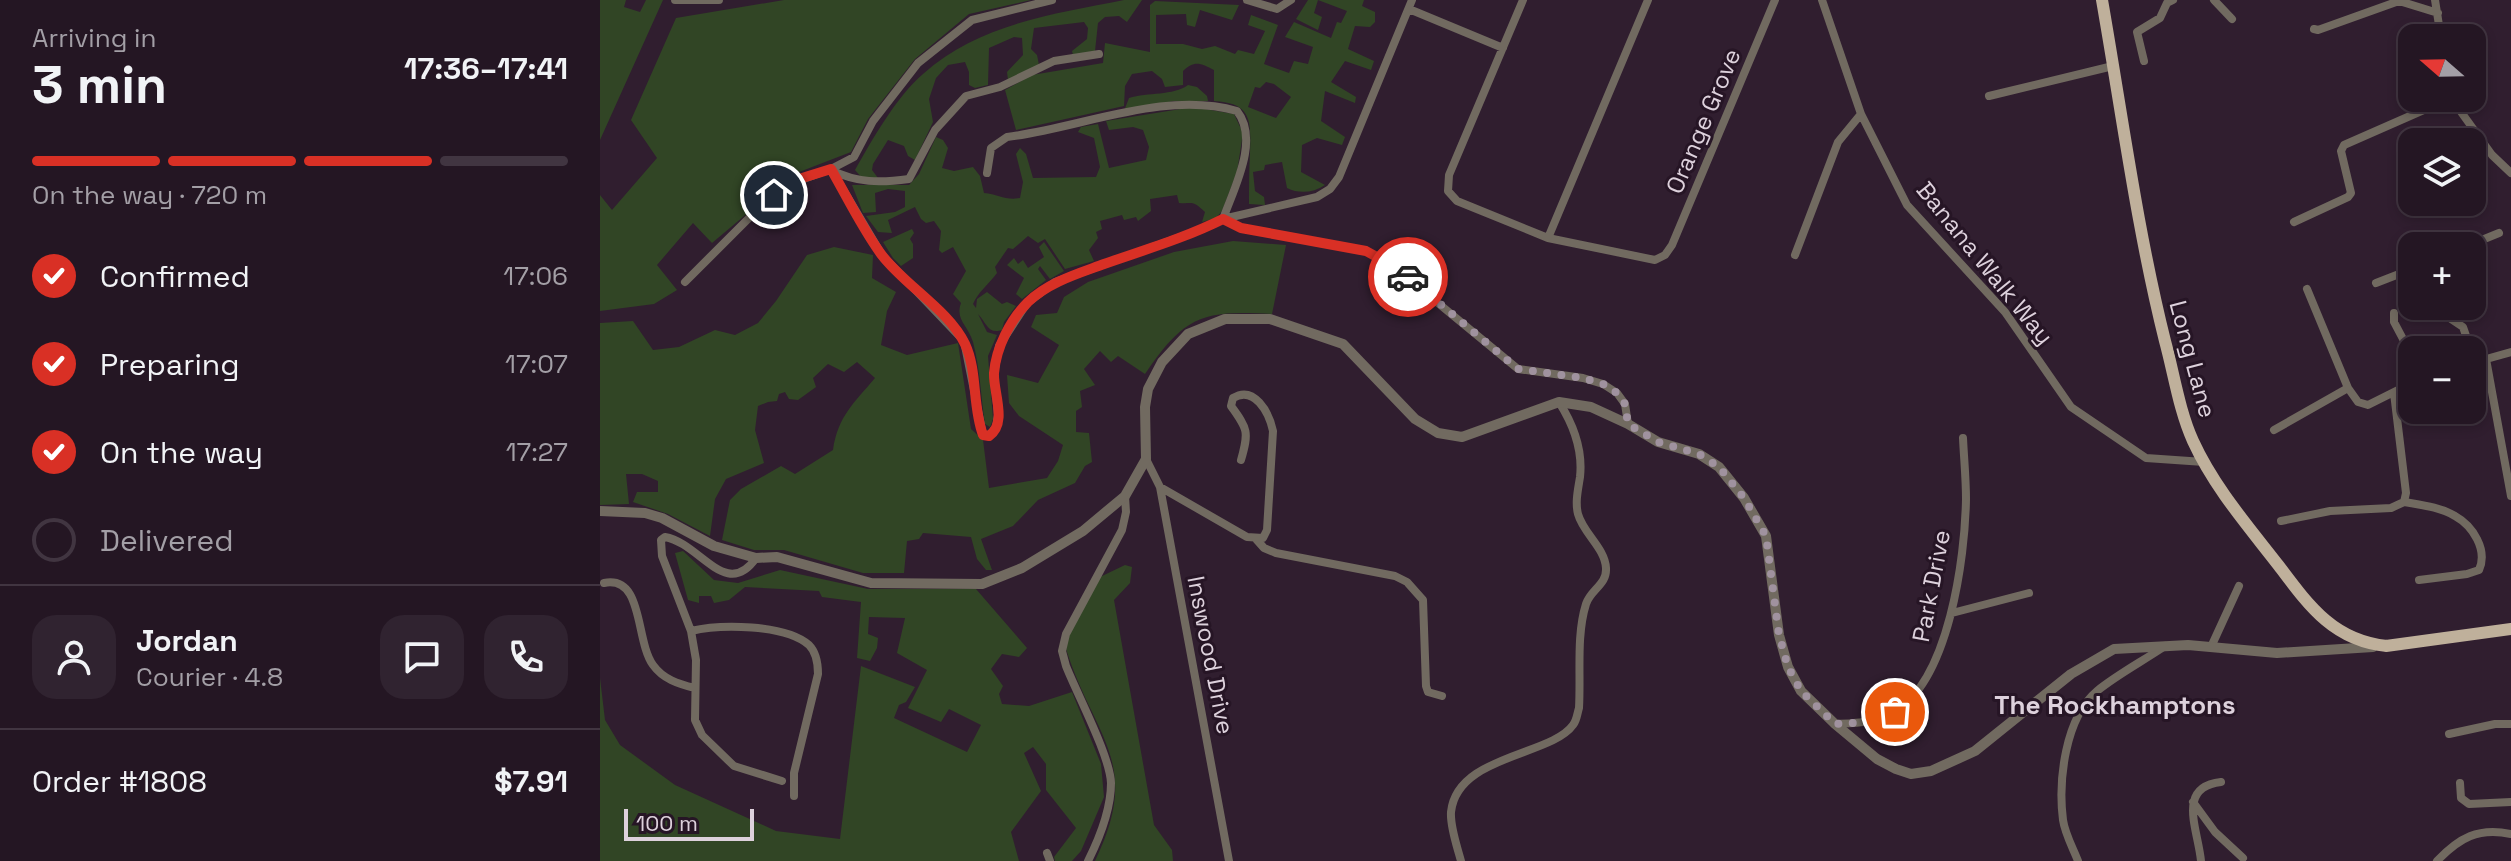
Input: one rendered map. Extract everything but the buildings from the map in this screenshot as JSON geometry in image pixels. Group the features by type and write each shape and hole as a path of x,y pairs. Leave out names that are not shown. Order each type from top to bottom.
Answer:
{"main road":[{"name":"Long Lane","path":"2102,0 2139,226 2185,419 2224,496 2300,595 2321,617 2345,635 2368,644 2386,646"},
{"path":"2386,646 2511,629"}],"street":[{"path":"675,0 719,0"},
{"path":"685,282 761,206 787,185 854,157 873,121 918,63 972,20 1052,0"},
{"path":"1247,0 1277,9 1291,0"},
{"path":"1523,0 1449,175 1448,191 1457,201 1548,238 1648,0"},
{"name":"Orange Grove","path":"1548,238 1647,260 1665,255 1672,245 1775,0"},
{"name":"Banana Walk Way","path":"1822,0 1861,114 1907,205 2005,312 2071,407 2146,458 2205,462"},
{"path":"2144,61 2137,32 2160,18 2167,3 2173,0"},
{"path":"2214,0 2232,19"},
{"path":"2435,0 2439,24"},
{"path":"2314,29 2399,1 2438,13"},
{"path":"831,169 882,255 964,341 975,387 980,427 983,435 989,436 996,427 998,415 994,374 999,346 1027,303 1055,282 1223,219 1317,197 1330,189 1339,177 1410,4 1503,48"},
{"path":"831,169 851,179 882,182 909,179 935,130 966,96 1000,87 1054,61 1099,54"},
{"path":"1989,96 2113,66"},
{"path":"987,173 991,148 1007,137 1154,107 1194,103 1226,108 1237,111 1248,131 1241,167 1223,219"},
{"path":"2294,222 2351,193 2341,151 2344,145 2419,112"},
{"path":"2461,112 2492,155 2511,173"},
{"path":"1795,255 1838,142 1861,114"},
{"path":"1223,219 1241,228 1366,251 1393,266 1518,369 1583,378 1603,384 1617,393 1625,404 1628,424"},
{"path":"2486,238 2499,233"},
{"path":"2376,283 2398,274"},
{"path":"2307,289 2348,388 2362,405 2398,391"},
{"path":"2394,313 2394,322 2401,336"},
{"path":"600,511 645,513 662,518 714,546 756,558 777,557 871,583 982,584 1022,568 1083,531 1125,496 1146,459 1148,389 1162,362 1188,334 1225,319 1270,319 1343,344 1428,429 1462,437 1559,402 1591,407 1658,442 1699,454 1719,467 1744,498 1766,536 1779,635 1788,667 1801,691 1877,759 1911,774 1931,771 1975,751 2071,674 2114,649 2166,645 2277,653 2386,646"},
{"path":"2452,320 2463,327 2466,336"},
{"path":"2511,352 2486,359 2511,496"},
{"path":"2274,430 2348,388"},
{"path":"1160,487 1247,537 1263,538 1267,530 1273,431 1271,419 1259,402 1250,394 1241,393 1233,398 1231,406 1245,425 1248,436 1241,460"},
{"path":"2394,393 2406,493 2404,502"},
{"path":"1461,861 1451,814 1462,788 1501,759 1566,733 1575,723 1579,708 1583,615 1590,595 1605,580 1607,566 1603,555 1584,530 1578,513 1580,464 1575,433 1559,402"},
{"name":"Park Drive","path":"1835,724 1870,722 1895,712 1916,695 1937,660 1952,613 1966,501 1963,438"},
{"name":"Inswood Drive","path":"1146,459 1160,487 1229,861"},
{"path":"1088,861 1100,837 1111,780 1108,762 1062,651 1066,634 1122,530 1126,512 1125,496"},
{"path":"2281,521 2330,511 2391,508 2404,502 2456,516 2478,539 2484,559 2479,570 2419,580"},
{"path":"756,558 743,571 725,574 681,542 665,537 661,540 662,556 691,631 696,660 695,720 702,735 734,766 782,781"},
{"path":"1256,539 1264,548 1276,553 1395,576 1407,582 1423,600 1426,686 1428,692 1442,696"},
{"path":"604,583 614,581 625,585 631,593 652,664 676,684 695,688"},
{"path":"2211,647 2239,586"},
{"path":"1952,613 2029,593"},
{"path":"691,631 712,626 773,630 809,645 817,658 818,674 794,773 794,796"},
{"path":"2078,861 2063,823 2062,779 2067,745 2081,713 2095,693 2166,645"},
{"path":"2449,734 2511,724"},
{"path":"2201,861 2193,802 2200,787 2221,782"},
{"path":"2460,783 2461,798 2469,804 2511,802"},
{"path":"2193,802 2215,832 2243,858"},
{"path":"2437,861 2462,837 2474,833 2511,834"}],"green space":[{"path":"600,0 626,0 624,7 640,12 646,0 663,0 600,140"},
{"path":"784,0 1031,0 969,14 915,59 868,119 851,152 794,174 712,243 693,223 657,265 677,290 654,304 600,311 600,195 612,210 657,158 631,120 676,18"},
{"path":"1124,0 1142,0 1127,22 1119,16 1105,17 1098,23 1095,51 1073,55 1072,51 1087,39 1088,28 1084,22 1034,28 1031,49 1037,55 1039,65 1008,80 1007,72 1023,55 1022,38 1014,37 989,48 988,85 975,88 969,85 965,62 948,65 936,78 929,99 933,122 915,160 908,156 904,146 888,140 873,164 872,170 878,178 862,178 855,170 903,94 945,57 992,32 1044,16"},
{"path":"1308,0 1318,0 1314,13 1322,17 1318,30 1296,19"},
{"path":"1318,0 1364,0 1362,6 1375,12 1375,22 1370,27 1355,26 1348,49 1374,61 1371,70 1345,61 1331,82 1356,97 1355,103 1325,91 1321,121 1345,137 1342,145 1317,138 1302,145 1301,172 1325,185 1316,190 1301,192 1287,188 1282,162 1265,165 1264,170 1253,172 1255,191 1264,197 1265,205 1249,204 1250,132 1247,116 1236,105 1214,101 1214,70 1201,64 1191,65 1183,71 1183,85 1165,87 1162,79 1152,71 1132,74 1125,86 1124,106 1016,130 1005,90 1032,75 1103,63 1105,43 1150,52 1150,5 1155,1 1239,5 1232,20 1200,10 1195,27 1187,25 1186,14 1156,15 1156,44 1183,44 1202,49 1215,46 1235,54 1238,50 1254,54 1265,31 1248,25 1251,15 1278,25 1264,64 1289,73 1294,61 1308,64 1313,47 1285,37 1294,22 1331,38 1337,22 1341,23 1347,11","holes":["1266,82 1274,84 1291,97 1276,118 1248,107 1255,87 1260,88"]},
{"path":"1188,85 1197,87 1208,101 1174,101 1124,111 1129,98 1175,91"},
{"path":"1193,107 1234,114 1243,133 1237,172 1222,211 1216,218 1202,222 1205,212 1195,204 1179,203 1177,195 1150,199 1151,211 1138,221 1136,217 1124,220 1122,215 1100,221 1102,229 1096,232 1098,238 1089,250 1094,261 1065,269 1045,239 1038,243 1028,236 1013,249 1008,248 995,267 997,273 973,304 976,308 977,299 987,292 1002,304 1007,302 1016,306 1002,330 990,329 978,314 987,332 997,335 988,356 993,419 990,427 985,424 973,342 961,318 961,303 953,294 966,271 953,247 942,253 939,250 941,231 934,221 926,223 921,219 915,207 888,220 892,233 878,232 866,216 895,212 905,207 905,191 888,189 875,193 876,212 863,213 852,185 909,185 919,174 936,137 943,140 948,148 942,168 954,171 973,167 980,176 984,193 1020,198 1023,182 1016,154 1020,148 1026,154 1033,178 1096,177 1100,167 1094,138 1078,132 1081,127 1098,124 1109,168 1146,160 1149,147 1143,130 1133,127 1109,130 1106,121"},
{"path":"912,229 913,258 901,266 883,242"},
{"path":"1233,241 1286,245 1272,314 1229,313 1198,320 1172,339 1145,374 1118,356 1111,362 1100,351 1084,369 1095,385 1080,391 1082,407 1076,411 1076,432 1089,433 1092,462 1085,466 1075,483 1038,500 1013,526 981,539 992,570 986,570 977,559 971,537 923,533 919,539 907,541 904,573 863,573 784,550 754,550 722,540 730,500 741,489 781,466 795,474 833,450 843,419 875,378 857,362 844,372 828,364 813,378 816,387 798,400 789,399 785,392 779,394 777,401 758,406 755,430 764,463 726,479 715,499 710,536 668,514 633,502 637,492 658,492 658,481 642,474 626,474 629,504 600,505 600,323 633,321 653,350 679,347 715,330 735,335 758,323 807,255 834,247 873,255 872,278 896,292 887,311 881,345 907,355 958,343 971,429 983,440 989,488 1047,478 1058,461 1063,445 1019,416 1009,403 1007,375 1038,383 1059,345 1031,327 1036,315 1057,313 1064,297 1088,282 1174,252"},
{"path":"1044,242 1064,271 1050,279 1040,266 1038,269 1046,280 1022,299 1016,294 1024,278 1007,265 1014,258 1018,264 1023,260 1028,268 1044,257 1039,247"},
{"path":"683,551 714,580 738,583 780,570 868,589 976,589 1027,648 1019,657 1002,654 991,669 1003,686 999,694 1002,704 1029,706 1072,692 1101,764 1104,797 1081,851 1072,861 1055,861 1054,857 1076,828 1046,790 1046,764 1033,747 1024,753 1041,791 1011,832 1019,861 600,861 600,678 605,720 620,745 675,785 776,831 840,839 861,666 915,687 906,702 899,705 894,718 967,752 981,725 949,709 941,722 908,708 927,670 897,653 905,618 869,617 868,634 878,638 877,648 870,661 857,658 861,602 822,597 819,591 745,587 729,600 714,603 711,596 699,596 699,603 688,600 675,553"},
{"path":"1125,565 1132,567 1130,583 1114,600 1154,825 1172,850 1173,861 1095,861 1109,827 1115,799 1114,774 1109,751 1066,649 1069,634 1100,577"}],"way so far":[{"path":"1408,277 1518,369 1557,373 1603,384 1617,393 1625,404 1628,424 1658,442 1699,454 1719,467 1744,498 1766,536 1779,635 1788,667 1801,691 1835,724 1870,722 1895,712"}],"district":[{"name":"The Rockhamptons","path":"2115,705"}],"route":[{"path":"774,195 799,179 831,169 882,255 964,341 975,387 980,427 983,435 989,436 996,427 998,415 994,374 999,346 1027,303 1055,282 1223,219 1241,228 1366,251 1408,277"}]}
